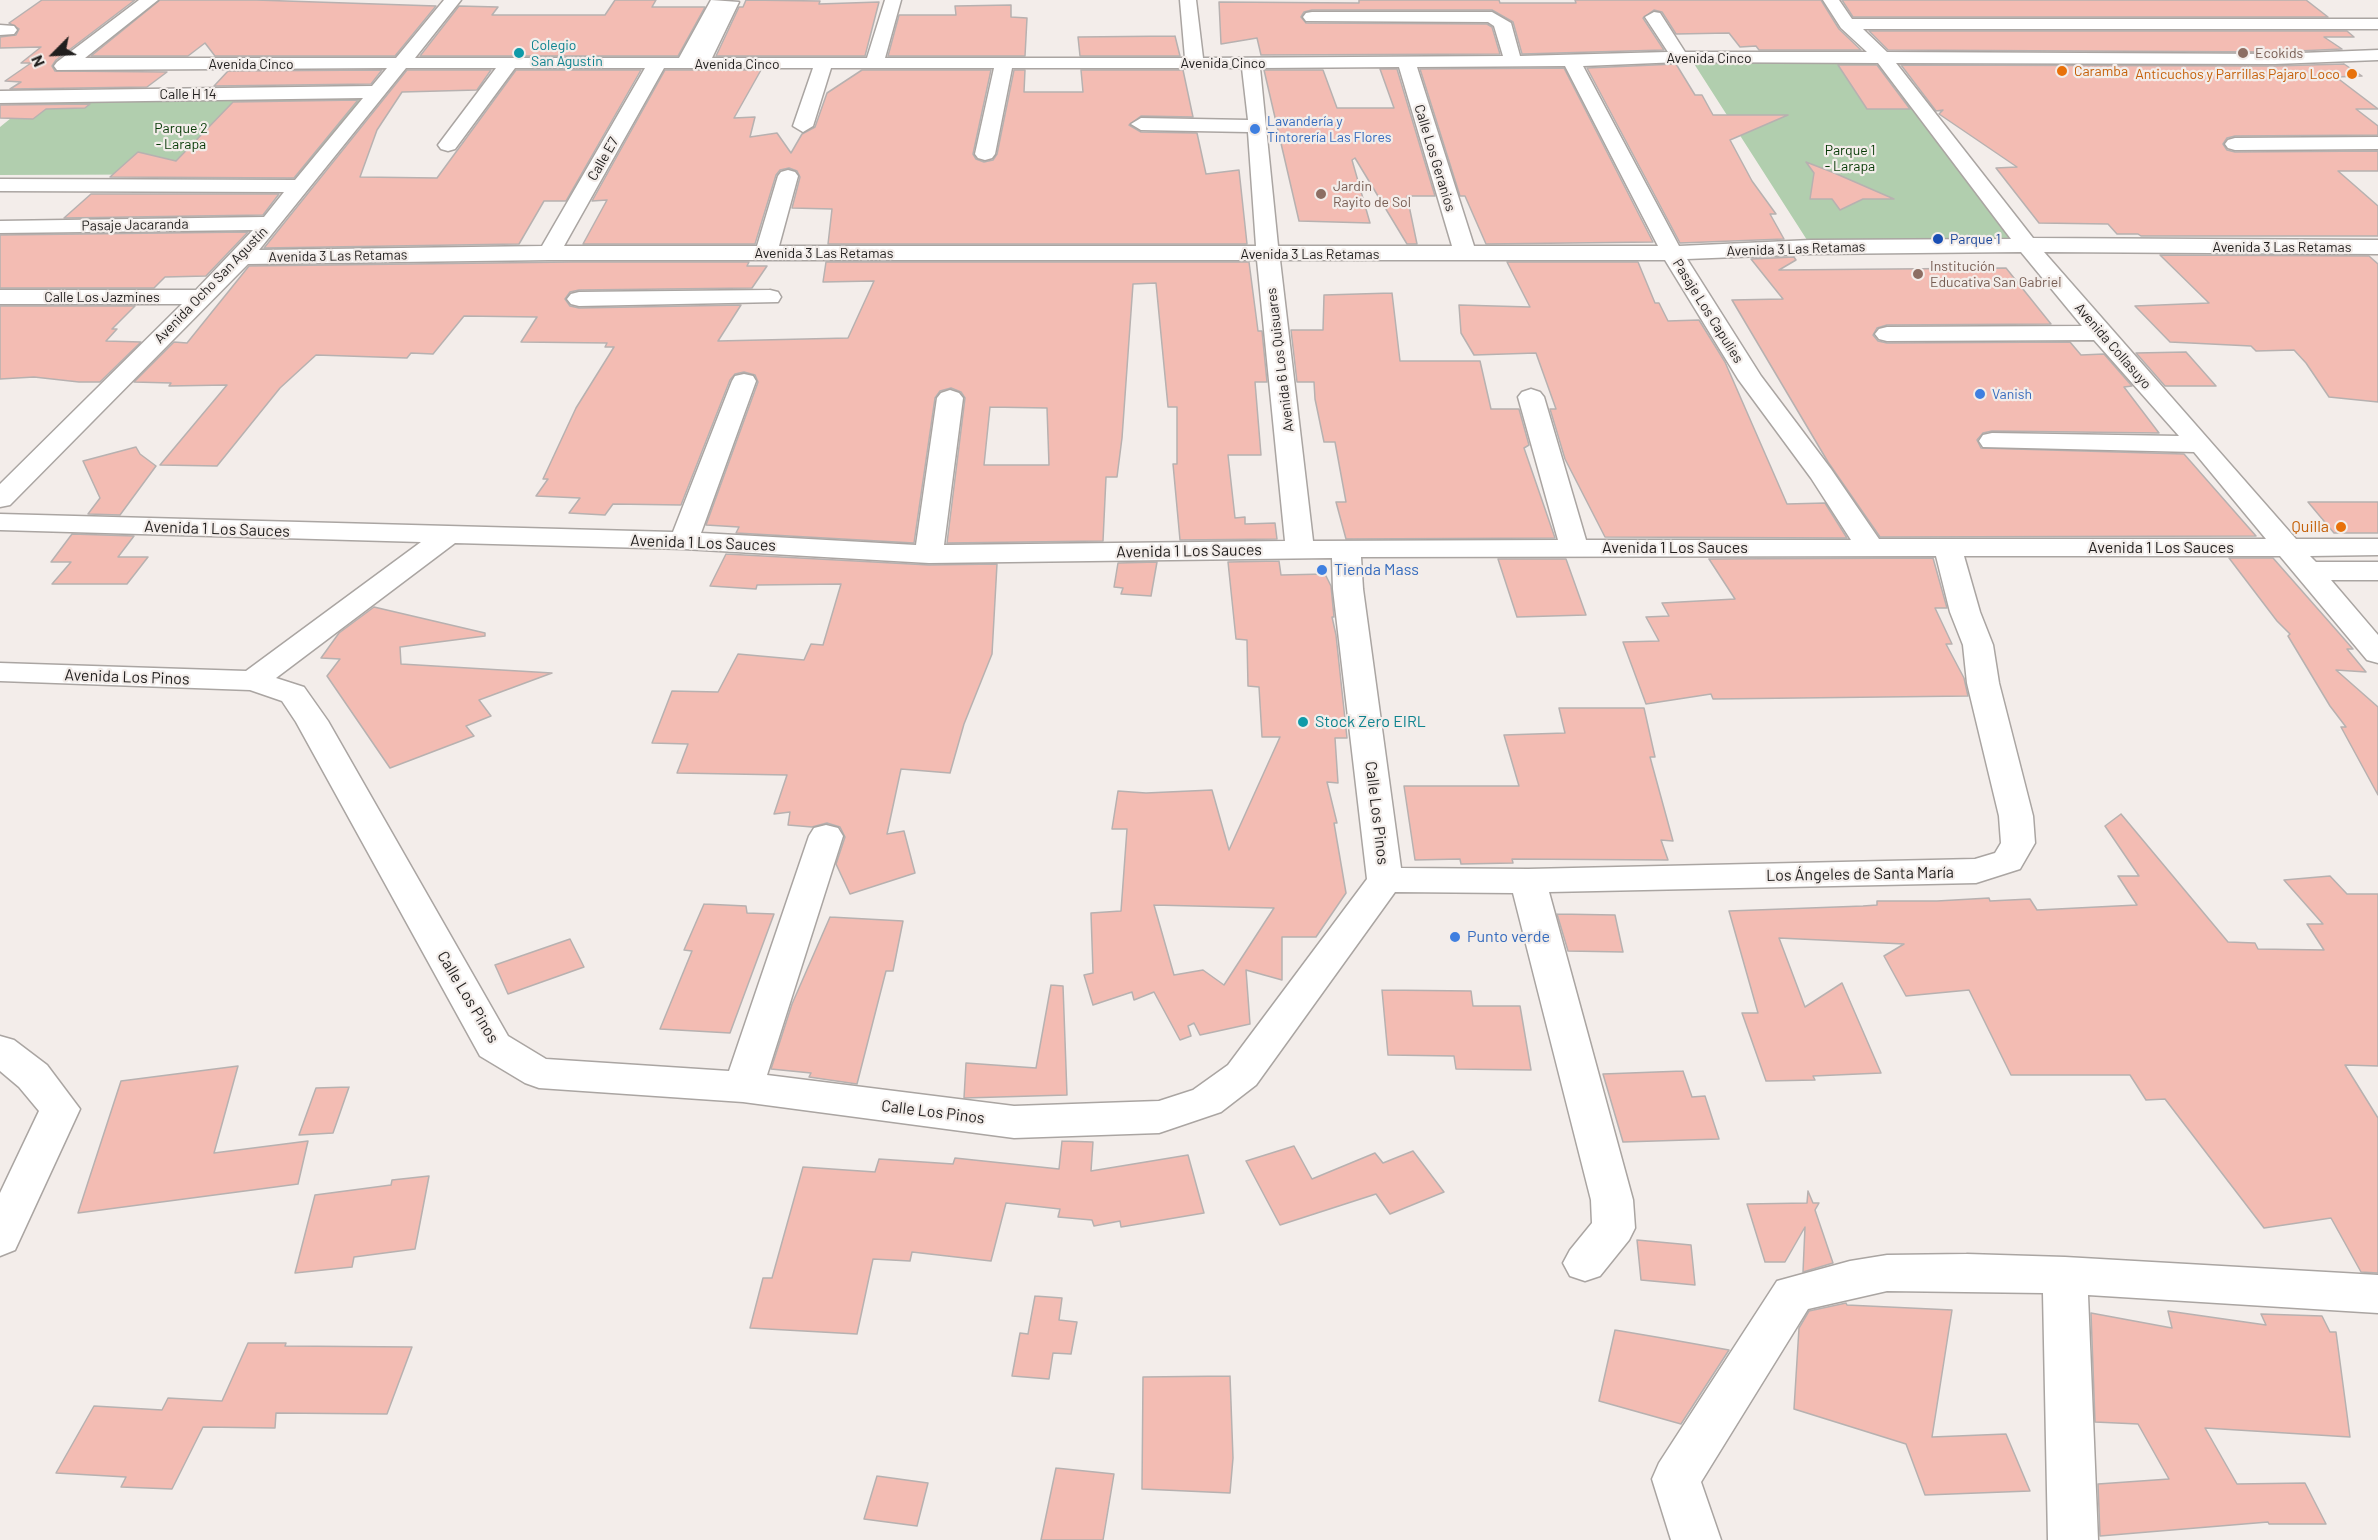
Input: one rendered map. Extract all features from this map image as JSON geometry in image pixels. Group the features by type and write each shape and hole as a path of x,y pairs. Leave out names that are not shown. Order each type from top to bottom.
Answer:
{"street":[{"path":"0,115 150,0"},
{"name":"Avenida Ocho San Agustín","path":"2,496 242,257 375,92 453,0"},
{"path":"874,63 893,0"},
{"path":"1188,0 1195,63"},
{"name":"Avenida Collasuyo","path":"1831,0 1847,24 1883,58 2027,245 2100,333 2201,444 2307,571"},
{"path":"1312,17 1492,17 1502,23 1513,61"},
{"path":"1654,17 1680,57"},
{"path":"1847,24 2231,26 2378,24"},
{"path":"2231,26 2275,58"},
{"name":"Avenida Cinco","path":"68,63 1004,64 1571,61 1680,57 2275,58 2378,55"},
{"name":"Pasaje Los Capulies","path":"1571,61 1672,254 1750,379 1822,475 1869,546"},
{"name":"Calle Los Geranios","path":"1406,62 1465,254"},
{"path":"803,126 824,63"},
{"name":"Avenida 6 Los Quisuares","path":"1250,63 1258,126 1268,255 1299,525 1299,550"},
{"path":"448,145 509,64"},
{"name":"Calle E7","path":"549,253 657,64"},
{"path":"985,154 1004,64"},
{"name":"Calle H 14","path":"0,97 375,92"},
{"path":"1141,124 1258,126"},
{"path":"2235,144 2378,143"},
{"path":"766,253 788,177"},
{"path":"0,185 301,186"},
{"name":"Pasaje Jacaranda","path":"0,226 270,223"},
{"name":"Avenida 3 Las Retamas","path":"242,257 549,253 688,276 766,253 1672,254 1811,247 2027,245 2378,247"},
{"path":"579,299 688,276 770,297"},
{"name":"Calle Los Jazmines","path":"0,297 203,297"},
{"path":"1887,334 2100,333"},
{"path":"684,541 744,381"},
{"path":"1531,397 1575,549"},
{"path":"929,554 950,398"},
{"path":"1992,441 2201,444"},
{"name":"Avenida 1 Los Sauces","path":"0,522 684,541 929,554 1869,546 1948,549 2378,547"},
{"path":"253,681 448,535"},
{"name":"Calle Los Pinos","path":"253,681 293,694 312,721 494,1046 540,1073 742,1088 1014,1122 1160,1117 1207,1101 1242,1075 1385,880 1348,589 1346,549"},
{"name":"Los Ángeles de Santa María","path":"1385,880 1528,881 1977,872 2008,861 2018,843 2016,816 1983,683 1978,645 1965,612 1948,549"},
{"path":"2307,571 2378,571"},
{"path":"2307,571 2378,654"},
{"name":"Avenida Los Pinos","path":"0,672 253,681"},
{"path":"742,1088 826,837"},
{"path":"1528,881 1612,1200 1614,1228 1585,1263"},
{"path":"0,1050 33,1076 60,1109 0,1238"},
{"path":"1696,1540 1676,1479 1793,1294 1850,1279 1887,1273 2065,1275 2378,1294"},
{"path":"2065,1275 2073,1540"}],"green space":[{"name":"Parque 1 - Larapa","path":"1691,59 1874,62 2014,238 1807,240"},
{"name":"Parque 2 - Larapa","path":"37,97 363,98 298,174 0,175 0,127"}],"building":[{"path":"42,0 135,0 56,60 52,66 55,71 167,72 147,87 10,89 21,82 5,81 31,63 21,63 41,47 0,48 0,37 16,35 19,29 9,23"},
{"path":"160,0 256,0 436,6 395,56 215,56 205,43 188,56 91,56"},
{"path":"615,0 656,0 652,7 705,7 678,56 420,56 459,6 498,7 492,15 605,15"},
{"path":"746,0 820,1 819,4 879,2 865,56 716,56 739,7 743,7"},
{"path":"1359,0 1499,0 1500,3 1576,3 1575,0 1821,0 1839,29 1861,50 1759,50 1756,46 1740,47 1729,33 1676,34 1662,12 1654,10 1643,18 1664,50 1522,54 1513,22 1492,10 1312,10 1304,12 1301,17 1306,23 1487,24 1492,27 1500,54 1261,55 1257,38 1221,44 1219,2 1359,3"},
{"path":"1842,0 2306,0 2328,17 1853,17"},
{"path":"1011,5 1011,17 1027,18 1025,56 888,56 899,15 956,15 955,6"},
{"path":"1869,31 2347,31 2354,37 2324,37 2342,49 2275,52 1888,50"},
{"path":"1175,36 1180,56 1080,56 1078,37"},
{"path":"1676,64 1695,95 1702,95 1713,115 1788,115 1730,140 1752,181 1776,214 1770,214 1784,239 1680,243 1587,68"},
{"path":"2344,64 2362,76 2336,77 2378,109 2356,109 2378,126 2378,135 2235,136 2227,138 2223,144 2227,150 2235,152 2378,151 2378,171 2338,171 2378,206 2378,236 2141,236 2117,234 2108,224 2039,223 1996,168 2017,167 1939,114 1943,110 1936,111 1901,65 2275,66"},
{"path":"1838,65 1877,65 1910,109 1867,109"},
{"path":"1564,68 1653,242 1486,244 1465,196 1460,196 1420,69"},
{"path":"1380,69 1397,69 1435,196 1407,196 1417,244 1407,244 1355,158 1352,160 1370,223 1299,221 1264,70 1323,70 1337,108 1394,108"},
{"path":"382,70 371,84 214,86 228,71"},
{"path":"407,70 491,70 477,90 402,92 377,130 360,177 437,178 516,70 641,70 566,201 544,201 519,244 264,248"},
{"path":"665,70 761,70 734,118 755,117 750,137 777,133 791,153 802,134 815,127 827,93 862,70 991,70 973,154 976,159 984,162 993,160 997,154 1014,70 1025,70 1024,92 1083,92 1081,70 1183,70 1193,117 1141,116 1129,125 1141,132 1197,133 1206,174 1239,170 1247,244 828,244 832,209 792,208 800,177 797,171 789,168 780,170 776,175 755,244 583,244 607,200 592,201"},
{"path":"358,100 294,178 110,177 138,152 176,161 233,102"},
{"path":"90,104 85,108 46,109 33,119 0,118 0,105"},
{"path":"1806,162 1894,199 1863,199 1840,210 1832,199 1810,199 1814,173"},
{"path":"91,194 279,194 263,215 64,218"},
{"path":"248,232 206,276 165,277 154,288 0,288 0,235"},
{"path":"2160,255 2369,256 2378,264 2378,402 2329,397 2306,363 2294,350 2256,351 2251,346 2170,342 2135,306 2209,303"},
{"path":"1794,257 1796,260 1779,270 2006,268 2051,324 1887,325 1877,328 1873,335 1878,341 1887,343 2070,342 2081,355 2104,354 2132,386 2124,387 2159,433 1992,431 1983,433 1977,440 1981,448 2184,454 2256,536 1880,537 1828,462 1732,300 1783,299 1751,259"},
{"path":"749,262 747,266 767,266 752,288 579,290 570,292 565,299 570,306 579,308 741,305 718,341 848,338 874,281 823,282 826,262 1249,262 1258,331 1262,331 1267,382 1255,382 1261,455 1228,455 1235,518 1245,517 1245,524 1275,523 1277,539 1180,540 1173,464 1177,464 1177,407 1168,407 1156,283 1133,284 1122,438 1117,477 1106,477 1103,541 947,543 965,398 961,392 951,388 940,391 935,398 914,543 736,533 739,527 706,525 758,382 755,375 744,372 735,374 730,380 681,505 613,504 605,515 569,513 580,498 536,496 548,479 543,479 576,408 614,347 605,347 607,343 521,342 537,317 464,316 433,354 411,353 407,358 316,355 280,388 217,466 160,465 227,385 169,386 171,383 134,382 174,342 187,343 249,266","holes":["990,407 1047,408 1049,465 984,465"]},
{"path":"1507,262 1638,262 1655,303 1659,303 1668,321 1699,320 1725,362 1787,504 1825,503 1847,538 1605,537 1565,459 1550,409 1556,409 1536,353 1474,355 1461,333 1459,305 1530,307"},
{"path":"1392,293 1400,361 1480,361 1491,409 1519,409 1529,445 1524,448 1555,538 1346,539 1336,502 1346,502 1335,442 1324,442 1315,399 1314,382 1297,382 1291,330 1323,330 1324,295"},
{"path":"0,306 135,306 112,329 117,329 106,341 141,342 100,382 34,377 0,379"},
{"path":"2186,352 2216,386 2165,386 2136,353"},
{"path":"136,447 140,454 156,466 120,515 88,514 100,498 83,461"},
{"path":"2308,502 2378,502 2378,533 2334,533"},
{"path":"72,534 134,536 118,557 148,557 127,584 52,584 71,562 51,562"},
{"path":"726,554 929,565 997,564 992,654 964,724 950,773 901,769 887,834 904,831 915,873 850,894 836,864 845,837 840,827 827,823 812,827 788,825 790,812 774,814 787,775 677,773 688,744 652,743 672,691 718,692 738,654 804,660 811,644 823,645 841,584 757,585 756,589 710,586"},
{"path":"1933,558 1947,608 1935,608 1952,644 1946,644 1964,678 1968,696 1713,699 1711,694 1646,704 1623,642 1659,641 1646,617 1669,616 1662,603 1735,599 1709,559"},
{"path":"2229,558 2273,558 2353,649 2347,649 2366,672 2336,670 2378,707 2378,795 2341,727 2346,727 2330,706 2288,636 2290,634 2277,621"},
{"path":"1498,559 1566,559 1586,615 1517,617"},
{"path":"1279,561 1281,575 1325,574 1331,586 1334,617 1332,617 1347,738 1335,738 1338,783 1327,782 1337,823 1334,823 1346,893 1316,937 1282,937 1282,980 1246,970 1250,1024 1200,1035 1194,1023 1188,1026 1191,1036 1180,1040 1154,992 1134,1000 1132,992 1093,1005 1084,975 1093,973 1091,913 1121,911 1127,829 1112,829 1118,791 1146,793 1212,790 1229,850 1280,737 1262,737 1259,687 1248,686 1247,640 1236,639 1228,562","holes":["1154,905 1274,908 1224,985 1203,970 1174,975"]},
{"path":"1157,562 1151,596 1121,594 1123,588 1114,587 1118,563"},
{"path":"374,607 485,633 485,636 400,647 401,664 552,673 479,700 491,716 466,726 474,736 390,768 327,676 340,659 321,658 339,633"},
{"path":"1559,708 1644,708 1655,757 1650,757 1673,841 1661,840 1668,860 1512,859 1513,863 1461,864 1460,859 1415,860 1404,786 1519,786 1504,735 1565,733"},
{"path":"2121,814 2228,942 2255,943 2258,949 2324,950 2307,924 2323,924 2284,880 2330,876 2347,894 2378,894 2378,1066 2345,1065 2378,1118 2378,1273 2361,1272 2331,1218 2264,1228 2165,1099 2146,1100 2130,1075 2011,1075 1969,990 1906,996 1884,956 1904,944 1779,938 1805,1007 1842,983 1881,1073 1813,1076 1815,1080 1766,1081 1742,1013 1758,1013 1729,911 1863,906 1877,905 1877,901 1989,898 1990,901 2030,899 2037,910 2137,905 2118,876 2139,876 2105,826"},
{"path":"704,904 746,906 747,913 774,914 730,1033 660,1029 692,951 684,950"},
{"path":"1557,914 1615,915 1623,952 1568,951"},
{"path":"830,917 903,921 893,971 886,971 857,1084 809,1077 811,1073 771,1069 792,1004"},
{"path":"570,939 584,967 508,994 495,965"},
{"path":"1051,985 1063,986 1067,1095 964,1098 966,1063 1036,1068"},
{"path":"1382,990 1471,991 1473,1006 1520,1006 1531,1070 1456,1069 1454,1056 1388,1055"},
{"path":"238,1066 214,1153 308,1141 298,1184 78,1213 121,1081"},
{"path":"1683,1071 1692,1097 1705,1096 1719,1139 1623,1142 1603,1074"},
{"path":"349,1087 333,1133 299,1135 316,1088"},
{"path":"1062,1141 1093,1142 1091,1171 1188,1155 1204,1213 1121,1227 1120,1221 1094,1226 1092,1220 1058,1217 1060,1209 1006,1203 991,1261 912,1252 910,1261 873,1259 857,1334 750,1328 763,1278 772,1278 803,1167 875,1172 879,1159 953,1164 955,1158 1059,1169"},
{"path":"1294,1146 1312,1179 1375,1153 1383,1163 1413,1151 1444,1192 1390,1214 1376,1194 1280,1225 1246,1161"},
{"path":"429,1176 415,1249 354,1257 352,1267 295,1273 315,1195 391,1185 392,1180"},
{"path":"1808,1191 1813,1203 1819,1203 1815,1210 1833,1263 1803,1272 1805,1227 1785,1262 1765,1262 1747,1204 1807,1203"},
{"path":"1637,1240 1691,1245 1695,1285 1641,1280"},
{"path":"1035,1296 1062,1298 1059,1320 1077,1322 1071,1354 1053,1353 1049,1379 1012,1376 1020,1333 1028,1334"},
{"path":"1846,1303 1847,1305 1952,1310 1932,1437 2006,1434 2030,1491 1925,1495 1906,1444 1794,1409 1799,1328 1809,1311"},
{"path":"2168,1311 2266,1325 2261,1314 2322,1316 2330,1332 2336,1332 2350,1437 2205,1428 2237,1484 2305,1483 2326,1524 2269,1524 2268,1522 2100,1536 2098,1484 2169,1479 2138,1424 2095,1422 2091,1313 2172,1328"},
{"path":"1615,1330 1729,1350 1681,1424 1599,1401"},
{"path":"248,1343 286,1343 285,1346 412,1347 387,1414 276,1413 275,1428 203,1427 172,1489 121,1487 126,1477 56,1473 94,1406 162,1410 168,1398 222,1401"},
{"path":"1230,1376 1233,1458 1230,1493 1142,1489 1143,1377"},
{"path":"1056,1468 1114,1474 1103,1540 1041,1540"},
{"path":"877,1476 928,1483 917,1526 864,1519"}],"place":[{"name":"Colegio San Agustin","path":"519,53"},
{"name":"Ecokids","path":"2243,53"},
{"name":"Caramba","path":"2062,71"},
{"name":"Anticuchos y Parrillas Pajaro Loco","path":"2352,74"},
{"name":"Lavandería y Tintorería Las Flores","path":"1255,129"},
{"name":"Jardin Rayito de Sol","path":"1321,194"},
{"name":"Parque 1","path":"1938,239"},
{"name":"Institución Educativa San Gabriel","path":"1918,274"},
{"name":"Vanish","path":"1980,394"},
{"name":"Quilla","path":"2341,527"},
{"name":"Tienda Mass","path":"1322,570"},
{"name":"Stock Zero EIRL","path":"1303,722"},
{"name":"Punto verde","path":"1455,937"}]}
